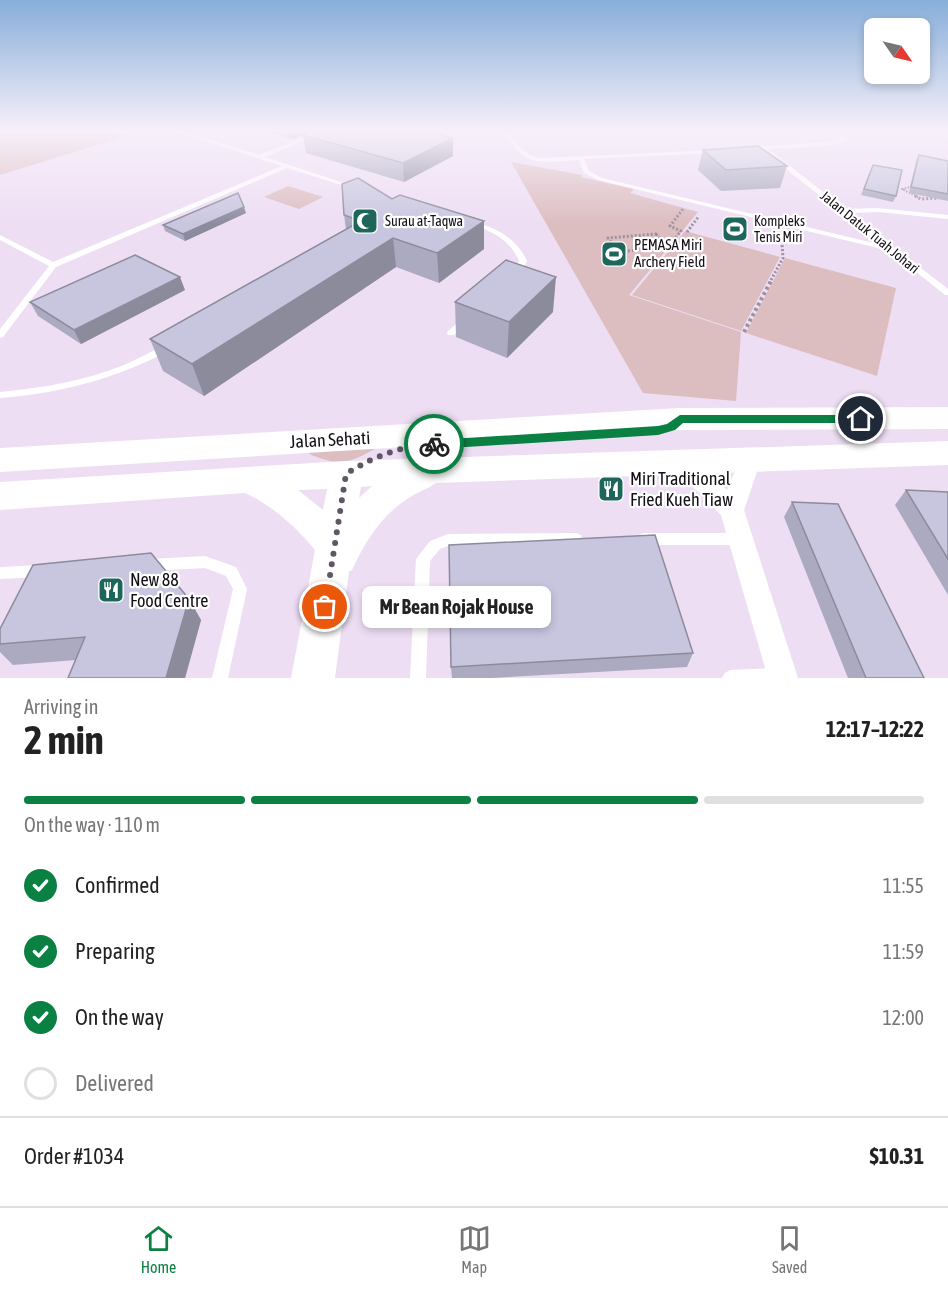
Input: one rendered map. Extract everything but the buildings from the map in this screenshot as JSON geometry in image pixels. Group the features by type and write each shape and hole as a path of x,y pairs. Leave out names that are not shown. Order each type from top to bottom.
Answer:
{"main road":[{"name":"Jalan Sehati","path":"0,460 680,419 773,421 948,418"},
{"path":"346,474 379,455 411,446 658,430 671,427 680,419"},
{"path":"0,496 244,478 751,457 948,453"},
{"path":"75,454 104,466 292,454 318,460 346,474"},
{"path":"331,565 340,556 356,525 379,500 407,481 438,470"},
{"path":"313,678 346,474"},
{"path":"244,478 271,489 294,504 331,565"}],"street":[{"path":"732,510 751,457"},
{"path":"672,460 694,474 732,510 783,677"}],"lane":[{"path":"274,162 359,189"},
{"path":"582,162 586,172 600,179 894,250"},
{"name":"Jalan Datuk Tuah Johari","path":"780,162 948,293"},
{"path":"0,335 52,265 287,166"},
{"path":"846,212 878,210 948,217"},
{"path":"468,222 502,234 513,241 523,261 517,274 509,281"},
{"path":"0,237 52,265"},
{"path":"452,333 468,318"},
{"path":"0,395 34,393 91,382 147,359 177,342"},
{"path":"636,539 741,538"},
{"path":"418,678 423,559 435,545 448,540 589,539"},
{"path":"134,566 205,562 231,571 240,589 220,678"},
{"path":"0,573 41,574"},
{"path":"730,678 783,677"}],"path":[{"path":"902,189 920,187"},
{"path":"896,188 921,199 943,198 934,193"},
{"path":"668,247 656,234 608,238 618,252 668,247 681,231 670,226 690,201"},
{"path":"687,231 708,205"},
{"path":"744,332 783,258 782,244 790,225"}],"shaded area":[{"path":"0,162 43,162 0,175"},
{"name":"PEMASA Miri Archery Field","path":"511,162 582,175 581,177 634,189 630,193 698,212 629,295 741,332 736,401 643,393"},
{"path":"288,186 323,197 299,209 264,197"},
{"path":"685,231 780,257 741,331 632,295"},
{"path":"785,258 896,288 877,376 746,333"},
{"path":"372,444 375,449 344,462 320,458 305,450"}],"way so far":[{"path":"325,607 346,474 379,455 411,446 434,444"}],"place":[{"name":"Surau at-Taqwa","path":"365,221"},
{"name":"Kompleks Tenis Miri","path":"735,229"},
{"name":"PEMASA Miri Archery Field","path":"614,254"},
{"name":"Miri Traditional Fried Kueh Tiaw","path":"611,489"},
{"name":"New 88 Food Centre","path":"111,590"},
{"name":"Mr Bean Rojak House","path":"325,607"}],"route":[{"path":"434,444 658,430 671,427 680,419 773,421 861,419"}]}
